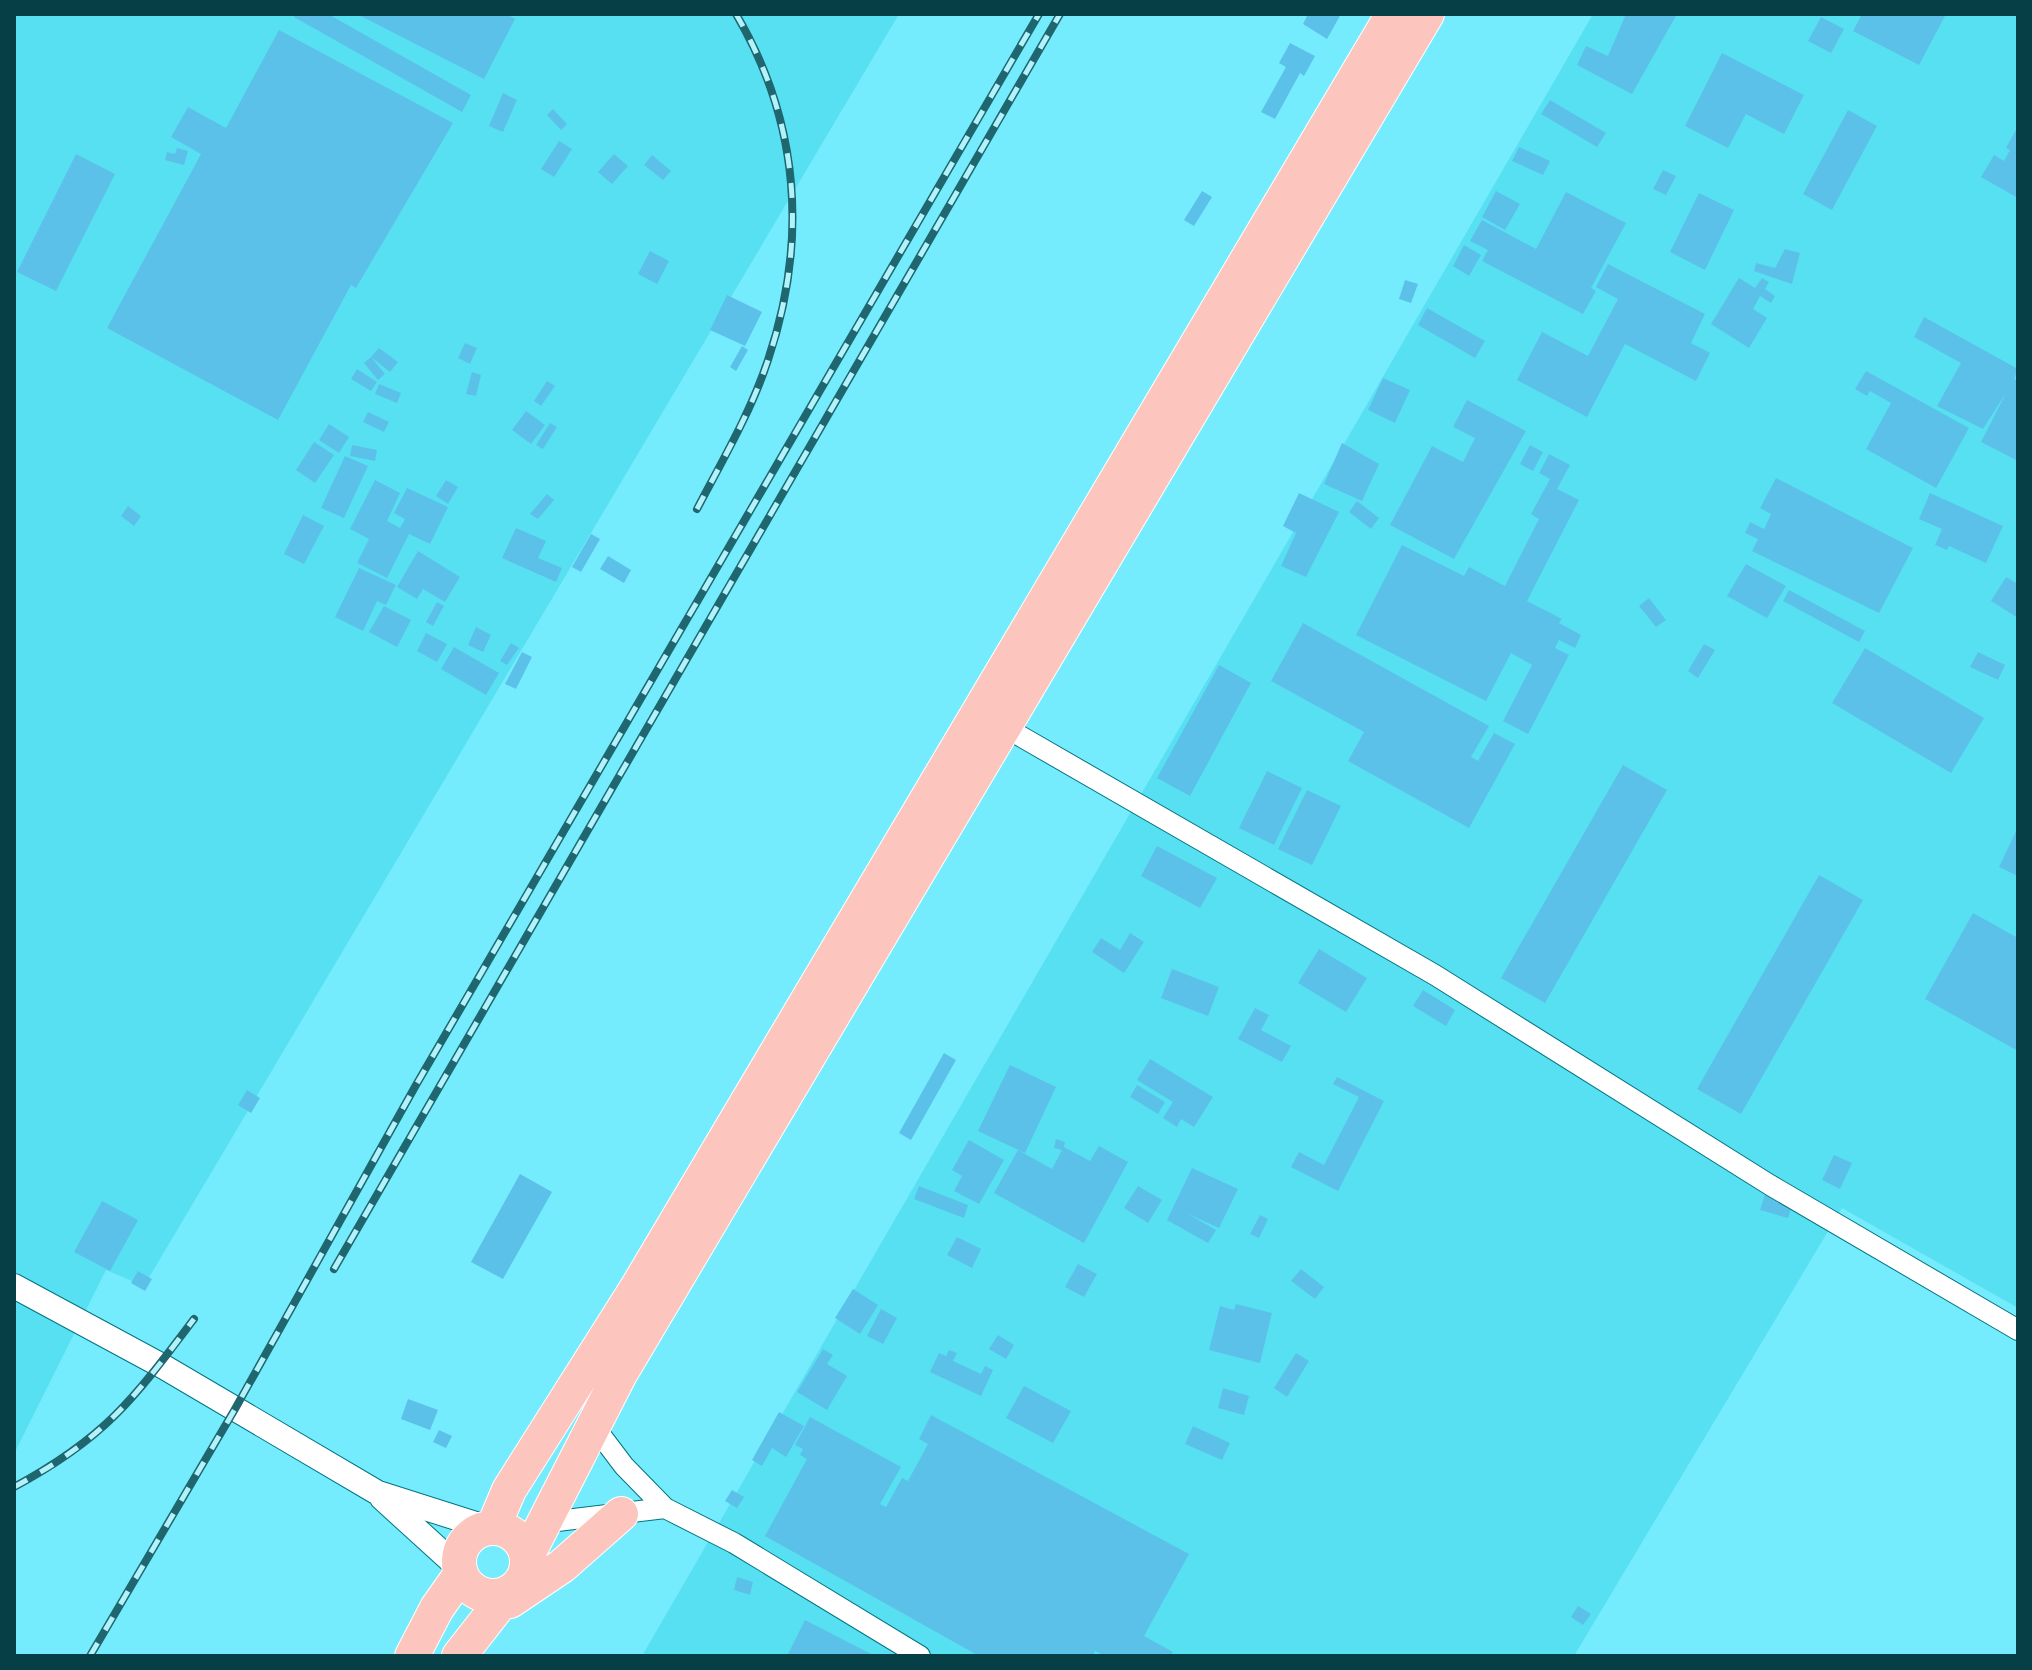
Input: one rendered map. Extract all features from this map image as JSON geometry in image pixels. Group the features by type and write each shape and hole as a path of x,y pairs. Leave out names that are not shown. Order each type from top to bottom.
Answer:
{"highway":[{"path":"499,1604 498,1596 476,1592 460,1572 459,1555 465,1542 490,1528 509,1490 638,1286 1393,14"},
{"path":"459,1656 524,1577 527,1556 541,1523 593,1425 1001,725 1427,14"},
{"path":"499,1604 562,1566 621,1514"},
{"path":"490,1528 511,1533 524,1547 527,1556"},
{"path":"412,1656 460,1572"}],"street":[{"path":"1001,725 1435,975 1770,1185 2018,1330"},
{"path":"14,1286 164,1367 378,1493 490,1528"},
{"path":"593,1425 624,1466 665,1508 734,1543 920,1656"},
{"path":"378,1493 460,1572"},
{"path":"541,1523 665,1508"}],"shaded area":[{"path":"14,14 899,14 144,1286 106,1270 14,1454"},
{"path":"1593,14 2018,14 2018,1308 1842,1208 1574,1656 642,1656"}],"building":[{"path":"295,14 328,14 471,95 462,112 294,17"},
{"path":"357,14 506,14 515,19 484,79"},
{"path":"1308,14 1341,14 1327,39 1303,24"},
{"path":"1626,14 1677,14 1632,94 1577,65 1586,46 1608,56"},
{"path":"1862,14 1946,14 1919,65 1853,31"},
{"path":"1821,17 1844,29 1831,53 1808,41"},
{"path":"279,30 453,123 356,288 351,285 278,420 107,328 201,154 171,137 188,107 226,128"},
{"path":"1290,43 1315,56 1304,76 1300,73 1275,119 1261,112 1286,67 1279,63"},
{"path":"1722,53 1804,95 1784,134 1746,114 1728,148 1685,126"},
{"path":"503,93 517,100 503,132 489,126"},
{"path":"1550,100 1606,133 1597,147 1541,114"},
{"path":"553,109 567,124 561,130 547,115"},
{"path":"1848,110 1877,126 1832,210 1803,194"},
{"path":"2018,126 2018,198 1981,177 1994,155 2004,161 2010,150 2006,148"},
{"path":"559,141 572,149 554,177 541,169"},
{"path":"1519,147 1550,161 1543,175 1512,161"},
{"path":"177,148 188,151 184,165 165,160 167,152 175,154"},
{"path":"76,154 115,174 56,291 17,272"},
{"path":"614,154 628,166 612,184 598,172"},
{"path":"652,155 671,171 663,180 644,165"},
{"path":"1663,170 1676,176 1666,195 1653,189"},
{"path":"1202,191 1212,197 1194,226 1184,220"},
{"path":"1496,191 1520,204 1505,230 1482,217"},
{"path":"1566,192 1626,223 1591,288 1596,291 1583,314 1482,261 1488,250 1470,241 1482,220 1536,249"},
{"path":"1699,193 1734,210 1705,270 1670,252"},
{"path":"1464,245 1481,255 1469,276 1453,266"},
{"path":"1785,249 1800,253 1792,284 1754,271 1756,263 1775,268"},
{"path":"650,251 669,261 657,284 638,274"},
{"path":"1608,264 1705,314 1691,343 1710,353 1696,381 1625,344 1587,417 1517,380 1542,332 1588,356 1618,299 1596,287"},
{"path":"1739,278 1755,288 1762,278 1769,282 1765,289 1775,296 1771,303 1760,296 1753,309 1767,318 1749,348 1711,324"},
{"path":"1405,280 1418,284 1411,303 1399,299"},
{"path":"727,295 762,312 745,346 710,330"},
{"path":"1427,308 1485,341 1475,358 1418,325"},
{"path":"1924,317 2018,369 2014,379 2018,381 2018,461 1981,442 2006,393 1983,429 1937,406 1961,363 1914,337"},
{"path":"465,343 477,348 470,364 458,358"},
{"path":"742,346 748,350 736,371 730,367"},
{"path":"379,348 398,362 390,372 371,357"},
{"path":"371,357 385,374 378,380 364,363"},
{"path":"357,369 377,382 371,391 351,379"},
{"path":"1866,371 1969,428 1936,488 1866,449 1891,403 1870,391 1867,396 1855,389"},
{"path":"472,372 481,375 476,396 466,394"},
{"path":"1383,378 1410,390 1395,423 1368,410"},
{"path":"547,381 555,386 541,406 534,401"},
{"path":"379,384 401,393 397,403 375,394"},
{"path":"1467,400 1526,431 1454,559 1390,525 1432,446 1463,462 1475,438 1453,427"},
{"path":"526,411 545,425 531,444 512,430"},
{"path":"368,412 389,422 384,432 363,422"},
{"path":"550,423 557,427 543,449 536,445"},
{"path":"329,424 349,437 339,453 319,440"},
{"path":"314,442 334,455 315,483 296,470"},
{"path":"1342,443 1379,464 1362,501 1324,484"},
{"path":"352,445 377,450 375,461 350,456"},
{"path":"1530,445 1543,452 1533,471 1520,464"},
{"path":"1549,454 1570,465 1557,489 1579,500 1527,601 1562,619 1559,623 1581,635 1575,648 1559,640 1555,648 1569,655 1528,734 1503,721 1532,665 1511,653 1486,701 1356,635 1402,545 1464,576 1469,567 1505,586 1539,519 1531,514 1550,479 1539,473"},
{"path":"345,456 368,466 344,518 321,508"},
{"path":"1776,478 1913,548 1879,613 1752,551 1758,539 1745,533 1750,522 1764,529 1771,514 1760,508"},
{"path":"375,480 400,493 387,521 400,528 405,519 394,513 407,488 448,507 430,544 409,534 387,578 357,563 369,539 350,529"},
{"path":"446,480 458,487 448,504 436,496"},
{"path":"1299,493 1339,512 1306,577 1281,566 1296,533 1283,526"},
{"path":"1930,493 2003,526 1986,563 1949,546 1947,550 1935,545 1942,529 1919,519"},
{"path":"547,494 554,500 538,519 530,514"},
{"path":"1357,501 1379,518 1371,529 1349,512"},
{"path":"128,506 141,516 134,526 121,516"},
{"path":"303,515 324,526 304,564 284,554"},
{"path":"516,528 546,541 538,558 562,568 556,582 502,558"},
{"path":"591,534 600,539 581,572 572,567"},
{"path":"418,551 460,577 445,602 423,589 417,599 397,587"},
{"path":"608,556 631,570 624,583 600,569"},
{"path":"1746,564 1786,586 1767,618 1727,596"},
{"path":"359,568 396,585 386,605 377,601 363,631 335,617"},
{"path":"2006,577 2018,584 2018,618 1991,601"},
{"path":"1789,590 1865,631 1859,642 1783,601"},
{"path":"1649,598 1666,620 1656,627 1639,606"},
{"path":"437,602 444,606 433,626 426,622"},
{"path":"384,606 411,620 397,647 369,632"},
{"path":"1303,623 1489,726 1471,757 1478,761 1494,733 1515,744 1469,828 1348,761 1364,732 1271,681"},
{"path":"476,627 491,635 483,652 468,645"},
{"path":"426,633 447,644 437,662 417,651"},
{"path":"511,643 519,648 507,665 500,661"},
{"path":"1704,644 1715,650 1698,678 1688,671"},
{"path":"454,647 499,673 486,695 441,669"},
{"path":"1865,648 1984,718 1951,773 1832,703"},
{"path":"522,652 532,657 516,689 505,684"},
{"path":"1978,652 2005,665 1998,680 1970,667"},
{"path":"1219,665 1251,683 1190,796 1157,778"},
{"path":"1623,765 1667,790 1545,1003 1501,978"},
{"path":"1267,771 1302,788 1274,845 1239,828"},
{"path":"1307,790 1341,806 1312,865 1278,849"},
{"path":"2018,827 2018,876 1999,867"},
{"path":"1157,846 1217,878 1200,908 1141,876"},
{"path":"1819,875 1863,900 1741,1114 1697,1089"},
{"path":"1973,913 2018,938 2018,1051 1925,999"},
{"path":"1130,933 1144,942 1124,973 1092,952 1101,938 1120,950"},
{"path":"1319,949 1367,978 1346,1012 1298,983"},
{"path":"1172,969 1219,987 1208,1016 1161,998"},
{"path":"1423,990 1455,1010 1446,1026 1413,1006"},
{"path":"1255,1008 1269,1015 1261,1030 1291,1046 1282,1062 1238,1039"},
{"path":"944,1053 956,1060 911,1140 899,1133"},
{"path":"1150,1059 1213,1097 1194,1127 1181,1119 1177,1127 1163,1118 1173,1102 1137,1080"},
{"path":"1010,1065 1056,1087 1025,1153 978,1131"},
{"path":"1337,1077 1384,1101 1338,1191 1291,1167 1299,1152 1324,1165 1359,1097 1333,1084"},
{"path":"1137,1085 1165,1102 1158,1114 1130,1097"},
{"path":"247,1090 260,1098 251,1113 238,1105"},
{"path":"1056,1139 1090,1161 1099,1146 1128,1162 1084,1243 994,1193 1018,1150 1052,1169 1062,1150 1054,1148"},
{"path":"969,1140 1004,1160 979,1204 954,1191 962,1176 952,1170"},
{"path":"1834,1155 1852,1163 1840,1189 1822,1180"},
{"path":"1192,1168 1238,1189 1219,1228 1188,1214 1216,1230 1208,1243 1167,1220"},
{"path":"520,1174 552,1192 503,1279 471,1262"},
{"path":"919,1186 968,1205 964,1218 914,1199"},
{"path":"1138,1186 1162,1200 1148,1223 1124,1208"},
{"path":"1767,1188 1795,1196 1788,1218 1760,1210"},
{"path":"102,1201 138,1220 110,1271 74,1252"},
{"path":"1260,1215 1268,1219 1259,1238 1250,1234"},
{"path":"957,1237 981,1249 972,1268 947,1255"},
{"path":"1078,1264 1097,1274 1084,1297 1065,1287"},
{"path":"1301,1269 1324,1287 1315,1299 1291,1281"},
{"path":"138,1271 152,1279 145,1291 131,1283"},
{"path":"853,1289 878,1305 860,1334 835,1318"},
{"path":"1236,1304 1272,1313 1260,1363 1209,1350 1220,1306 1234,1310"},
{"path":"881,1309 897,1318 883,1344 867,1336"},
{"path":"998,1335 1014,1345 1006,1359 989,1349"},
{"path":"823,1349 833,1355 827,1364 847,1376 827,1410 797,1392"},
{"path":"949,1350 957,1353 953,1361 981,1374 985,1366 993,1370 981,1396 930,1372 939,1353 946,1356"},
{"path":"1296,1353 1309,1361 1287,1397 1274,1388"},
{"path":"1024,1386 1071,1411 1053,1443 1006,1418"},
{"path":"1223,1388 1249,1396 1244,1415 1218,1408"},
{"path":"408,1399 438,1410 430,1430 401,1419"},
{"path":"779,1412 804,1426 786,1457 772,1448 762,1466 752,1460"},
{"path":"931,1415 1189,1554 1144,1636 1173,1652 1170,1656 1105,1656 1095,1651 1093,1656 979,1656 765,1536 807,1459 800,1455 803,1449 795,1445 810,1417 901,1467 880,1504 886,1507 902,1478 908,1481 928,1444 919,1439"},
{"path":"1193,1426 1230,1443 1222,1460 1185,1444"},
{"path":"439,1430 452,1436 446,1448 433,1442"},
{"path":"732,1490 744,1497 737,1508 725,1501"},
{"path":"737,1577 753,1582 750,1595 734,1590"},
{"path":"1578,1606 1591,1614 1583,1625 1571,1617"},
{"path":"805,1620 875,1656 787,1656"}],"railway":[{"path":"697,509 736,436 761,379 781,315 789,271 791,183 785,140 774,97 736,14"},
{"path":"90,1656 235,1409 416,1085 1039,14"},
{"path":"334,1269 1060,14"},
{"path":"14,1487 95,1434 153,1373 194,1319"}]}
